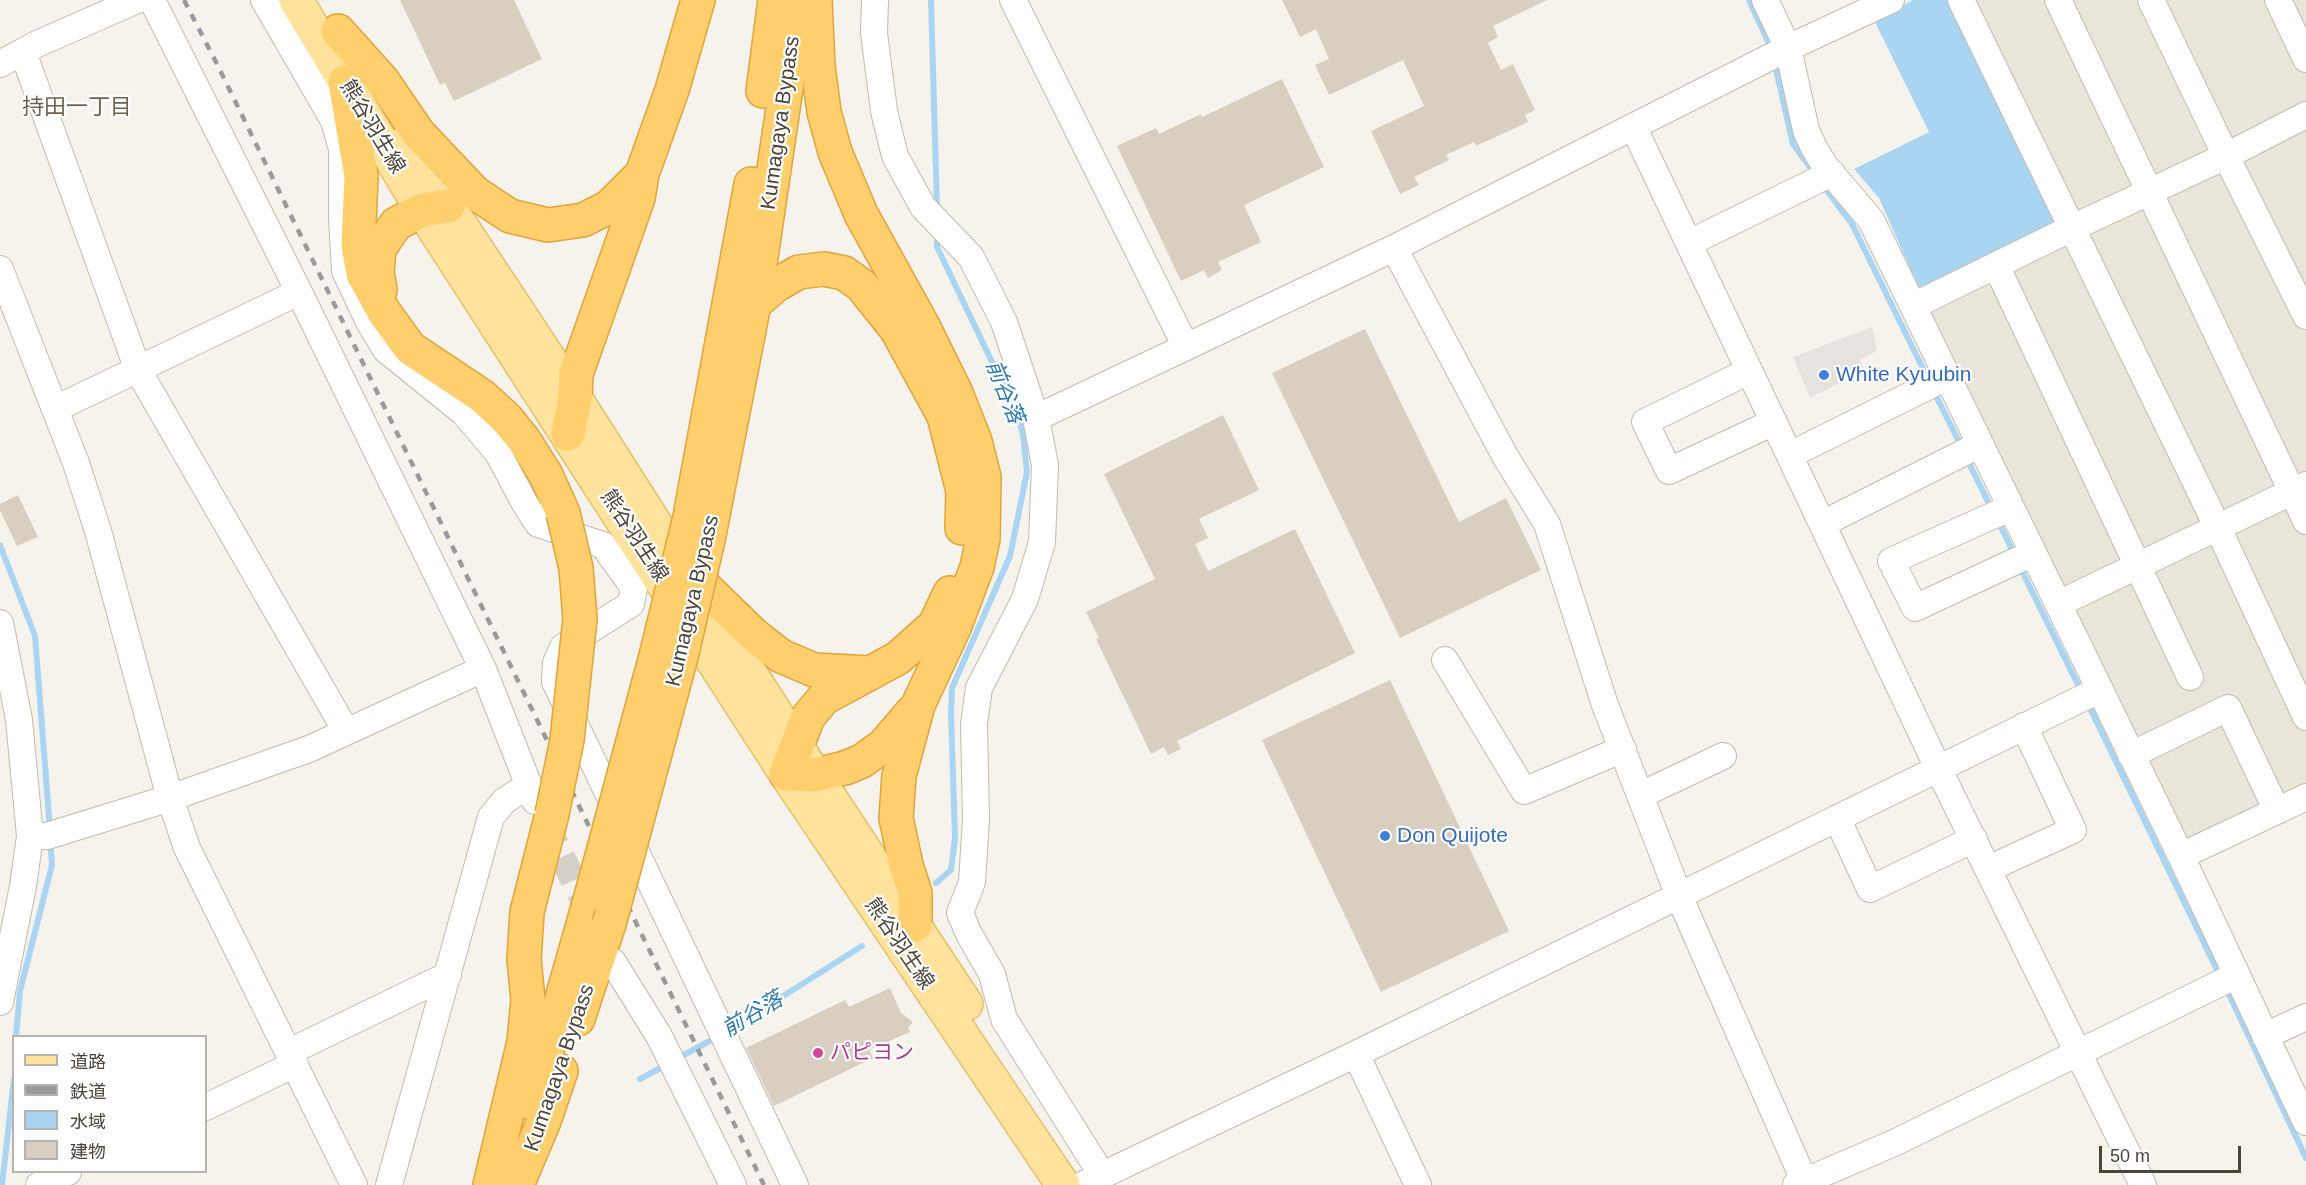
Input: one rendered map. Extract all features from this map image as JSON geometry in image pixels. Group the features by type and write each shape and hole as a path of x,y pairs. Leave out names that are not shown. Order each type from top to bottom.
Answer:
{"highway":[{"path":"568,434 575,398 576,374 638,198 642,174 672,90 698,0"},
{"name":"Kumagaya Bypass","path":"492,1185 547,1051 656,656 691,513 754,165 775,0"},
{"name":"Kumagaya Bypass","path":"517,1185 544,1121 609,924 681,657 708,540 754,304 799,0"},
{"path":"815,0 818,66 824,112 835,152 861,214 923,326 956,393 975,441 984,477 983,539 977,567 954,628 918,705 899,776 896,818 906,865 915,893 915,925"},
{"path":"338,31 382,80 419,134 475,193 510,216 548,225 583,220 609,207 642,174"},
{"path":"345,82 361,176 358,245 363,274 384,312 410,348 482,396 506,418 524,440 546,475 563,513 576,568 580,619 567,740 539,800 524,959 528,1000 524,1042 492,1185"},
{"path":"384,312 377,272 379,249 396,224 435,208"},
{"path":"754,304 776,285 799,272 824,269 844,273 861,285 897,330 944,416 963,491 962,541 952,588 935,625 898,658 824,698 808,717 797,743 801,775 845,768 869,756 884,745 918,705"},
{"path":"683,566 754,635 781,656 814,670 870,673"}],"main road":[{"name":"熊谷羽生線","path":"296,0 345,82 575,398 797,743"},
{"name":"熊谷羽生線","path":"317,0 338,31 435,208 568,434 801,775 1063,1185"},
{"name":"熊谷羽生線","path":"801,775 915,925 1087,1182"}],"street":[{"path":"0,64 137,0"},
{"path":"152,0 483,669 539,800 504,801 491,817 389,1185"},
{"path":"264,0 334,121 342,149 345,271 369,322 386,350 464,413 498,453 538,524 603,545 634,588 631,604 563,647 556,663 555,682 795,1185"},
{"path":"875,0 874,33 884,111 895,156 923,207 971,257 1004,322 1036,418 1045,465 1042,542 1025,599 979,688 974,724 976,819 972,882 960,913 992,974 1004,1019 1087,1182 1356,1054 2099,690"},
{"path":"1013,0 1186,347"},
{"path":"1764,0 1788,48 1806,130 1814,148 1871,220 2181,856 2306,1122"},
{"path":"1036,418 1395,248 1788,48 1891,0"},
{"path":"1961,0 2218,528 2306,717"},
{"path":"2058,0 2149,192 2299,488 2306,520"},
{"path":"2151,0 2306,316"},
{"path":"2278,0 2306,59"},
{"path":"23,52 138,370 346,731"},
{"path":"1913,306 2226,156 2306,115"},
{"path":"1634,128 1938,768 2144,1185"},
{"path":"1689,243 1832,173"},
{"path":"1395,248 1505,456 1547,524 1574,612 1623,750 1679,896 1802,1184 1904,1138 2237,975"},
{"path":"1996,265 2190,677"},
{"path":"0,269 76,463 98,531 170,798 187,848 354,1185"},
{"path":"55,409 298,292"},
{"path":"1749,371 1645,422 1670,471 1774,422"},
{"path":"1790,455 1947,377"},
{"path":"1822,524 1979,445"},
{"path":"2058,604 2299,488"},
{"path":"2010,508 1891,561 1915,608 2033,553"},
{"path":"0,623 19,720 30,836 23,886 0,1002"},
{"path":"1446,660 1524,791 1623,750"},
{"path":"30,836 47,836 170,798 309,749 483,669"},
{"path":"2131,755 2228,708 2277,811"},
{"path":"1988,869 2073,830 2025,726"},
{"path":"1641,795 1723,756"},
{"path":"2181,856 2306,797"},
{"path":"1837,818 1870,889 1974,839"},
{"path":"613,962 659,1036 733,1185"},
{"path":"207,1106 292,1058 448,975"},
{"path":"2265,1036 2306,1017"},
{"path":"1356,1054 1418,1185"},
{"path":"39,1185 66,1173"}],"shaded area":[{"path":"1970,0 2306,0 2306,790 2187,842 1931,311"},
{"path":"1872,327 1877,351 1860,360 1865,370 1810,398 1793,357"}],"water":[{"path":"1913,0 1951,0 2058,219 2055,226 1926,289 1918,286 1879,198 1854,169 1929,132 1874,20"}],"building":[{"path":"400,0 514,0 542,59 454,101 445,83 440,85"},
{"path":"1282,0 1547,0 1493,26 1498,37 1488,43 1501,70 1513,64 1535,110 1525,115 1528,122 1476,146 1474,142 1446,155 1449,160 1414,177 1419,185 1400,194 1371,131 1424,106 1403,60 1329,95 1315,65 1329,59 1316,29 1300,37"},
{"path":"1282,79 1324,167 1244,205 1261,242 1218,262 1222,270 1208,278 1204,270 1181,281 1117,146 1156,128 1159,134 1201,114 1202,117"},
{"path":"1365,329 1459,522 1506,498 1541,570 1400,638 1272,373"},
{"path":"1223,415 1259,490 1199,519 1208,538 1195,544 1208,571 1295,529 1355,653 1177,741 1181,749 1168,755 1164,747 1151,754 1096,639 1099,638 1086,612 1155,579 1104,474"},
{"path":"18,495 38,537 17,546 0,510 0,504"},
{"name":"Don Quijote","path":"1390,680 1509,931 1381,992 1262,740"},
{"path":"890,988 901,1013 913,1022 908,1028 910,1032 869,1050 873,1058 774,1106 746,1048 845,1000 849,1007"}],"waterway":[{"name":"前谷落","path":"931,0 937,208"},
{"path":"1749,0 1771,48"},
{"path":"1774,61 1793,144 1815,174"},
{"path":"1822,184 1852,224 1929,381"},
{"name":"前谷落","path":"936,883 951,870 955,838 952,688 1010,556 1027,472 1023,435 1017,414 937,247 937,234"},
{"path":"1933,390 1962,448"},
{"path":"1966,457 1992,510"},
{"path":"1997,519 2015,556"},
{"path":"0,545 35,636 50,830"},
{"path":"2019,565 2082,693"},
{"path":"2087,702 2220,976"},
{"path":"16,1035 20,991 52,865 50,840"},
{"name":"前谷落","path":"728,1031 862,946"},
{"path":"2226,988 2306,1158"},
{"name":"前谷落","path":"678,1058 719,1036"},
{"name":"前谷落","path":"640,1079 666,1065"},
{"path":"2,1185 12,1097"}],"tunnel":[{"path":"545,822 592,918"}],"railway":[{"path":"184,0 764,1185"}],"place":[{"name":"White Kyuubin","path":"1824,375"},
{"name":"Don Quijote","path":"1385,836"},
{"name":"パピヨン","path":"818,1053"}],"district":[{"name":"持田一丁目","path":"77,108"}]}
